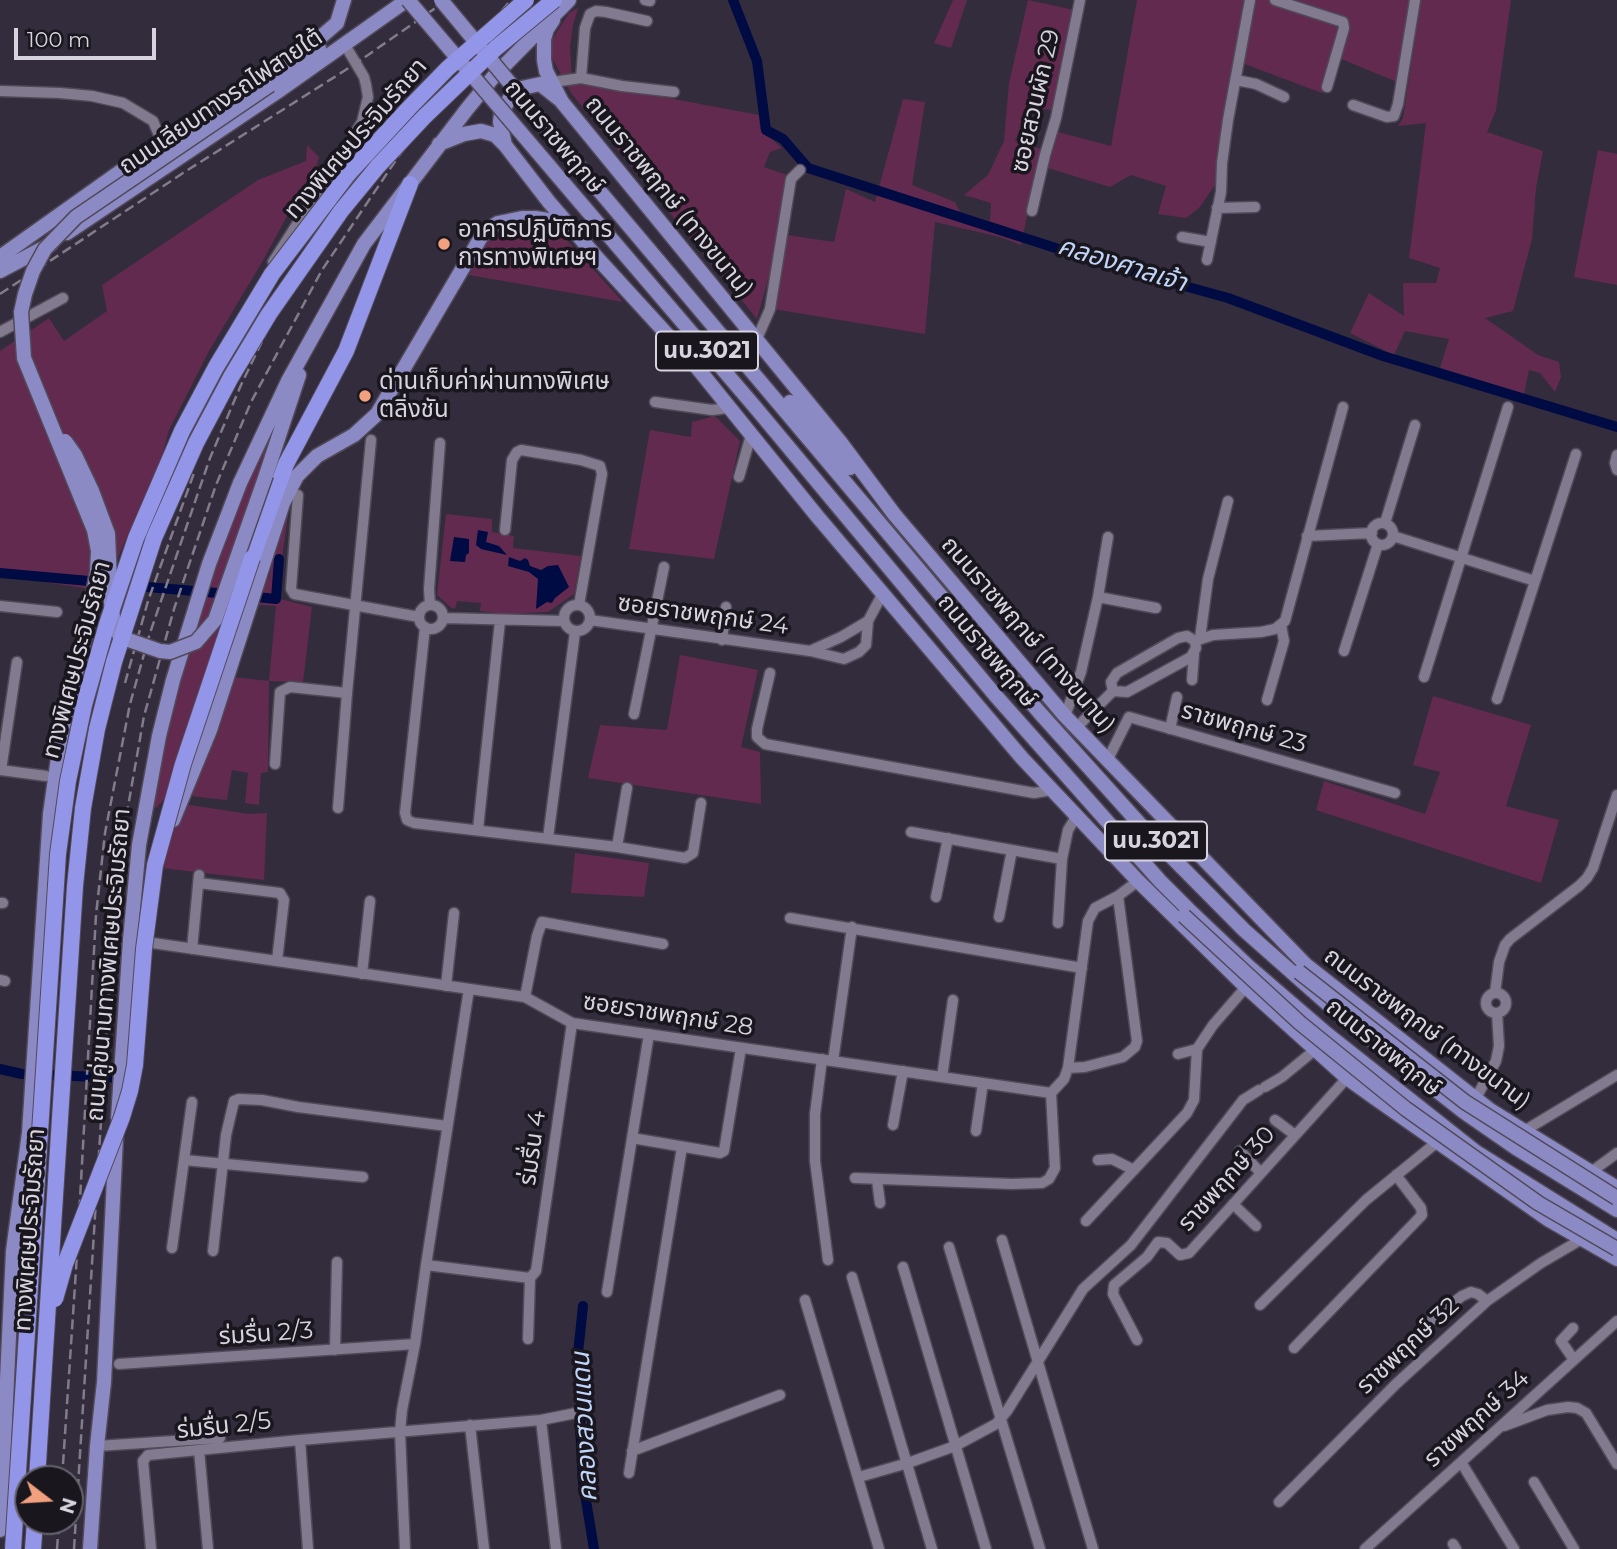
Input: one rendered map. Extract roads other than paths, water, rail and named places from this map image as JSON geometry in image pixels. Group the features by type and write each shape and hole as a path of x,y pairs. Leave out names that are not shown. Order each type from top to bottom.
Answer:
{"highway":[{"name":"ทางพิเศษประจิมรัถยา","path":"13,1549 58,854 68,781 84,705 111,612 136,538 182,431 216,367 272,274 349,173 409,108 448,68 526,0"},
{"name":"ทางพิเศษประจิมรัถยา","path":"38,1465 75,886 83,808 97,730 114,663 154,538 197,443 231,377 269,314 333,221 378,166 424,117 496,48 562,1"},
{"path":"45,1351 65,1264 130,1091 139,1034 148,905 168,815 252,558 286,464 346,351 410,184"}],"main road":[{"name":"ถนนเลียบทางรถไฟสายใต้","path":"0,257 51,228 162,142 315,42 337,23 344,0"},
{"name":"ถนนเลียบทางรถไฟสายใต้","path":"51,228 66,233 345,45 407,0"},
{"name":"ถนนราชพฤกษ์","path":"407,0 1051,760 1186,913 1327,1034 1476,1152 1617,1240"},
{"name":"ถนนราชพฤกษ์","path":"441,0 995,660 1108,789 1244,930 1339,1014 1464,1112 1617,1210"},
{"path":"453,0 494,62"},
{"name":"ถนนราชพฤกษ์ (ทางขนาน)","path":"562,1 544,39 546,71 562,102 841,443 894,514 1065,716 1302,968 1348,1000 1490,1110 1617,1188"},
{"name":"ถนนคู่ขนานทางพิเศษประจิมรัถยา","path":"90,1549 104,1382 118,1104 139,845 159,736 192,617 240,483 303,353 364,244 495,75 562,1"},
{"path":"0,1530 13,1251 32,1099 48,839 62,730 86,632 98,551 94,530 24,358 21,312 25,294 45,249 76,217 299,66 355,31 377,21"},
{"path":"299,66 330,37 337,23"},
{"path":"505,145 501,114 512,94 522,88 540,85 562,102"},
{"path":"439,144 464,134 481,131 495,135 505,145"},
{"name":"นบ.3021","path":"505,145 567,223 673,339 970,698 1080,821 1141,878 1246,987 1347,1077 1436,1143 1549,1220 1616,1255"},
{"path":"134,896 148,873 183,798 210,730 283,503 297,476 317,456 354,435 377,414 484,232 498,223 522,218 567,223"},
{"name":"ถนนเลียบทางรถไฟสายใต้","path":"0,271 55,242 59,236 51,228"},
{"path":"717,329 745,354 894,514"},
{"path":"49,419 75,455 104,520 109,548 111,603 114,623 120,637 160,652 170,652 196,642 215,620 267,475 297,382 303,353"},
{"path":"834,503 879,588"},
{"path":"1108,789 1128,801 1250,923 1465,1102 1617,1198"},
{"path":"1141,878 1186,913 1300,1023 1406,1109 1616,1255"},
{"path":"1490,1110 1558,1173"},
{"path":"1534,1190 1616,1255"}],"street":[{"path":"645,0 650,1"},
{"name":"ซอยสวนผัก 29","path":"1032,211 1056,118 1080,0"},
{"path":"1207,260 1250,0"},
{"path":"1275,0 1343,22 1344,28 1327,87"},
{"path":"1353,105 1387,117 1394,116 1415,0"},
{"path":"581,78 585,28 590,14 606,12 647,21"},
{"path":"131,529 198,387 220,347 362,121 368,97 366,85 345,45"},
{"path":"553,82 581,78 674,92"},
{"path":"1236,80 1256,84 1284,97"},
{"path":"0,91 92,96 123,103 153,121 162,142"},
{"path":"756,341 770,309 790,179 800,170"},
{"path":"1217,208 1255,207"},
{"path":"1182,237 1210,242"},
{"path":"0,332 63,298"},
{"path":"655,402 712,410 728,408"},
{"path":"1113,691 1111,682 1117,673 1178,638 1187,636 1197,640 1261,632 1281,625 1289,612 1343,407"},
{"path":"1424,677 1508,407"},
{"path":"1385,523 1415,425"},
{"path":"739,477 751,435"},
{"path":"338,808 371,440"},
{"path":"430,605 440,443"},
{"path":"505,530 512,460 517,452 533,452 600,466 602,474 579,605 569,607 564,616 569,629 575,632 548,838"},
{"path":"1497,699 1576,454"},
{"path":"1617,455 1617,470"},
{"path":"298,495 292,592 297,596 356,604 422,622 434,628 443,618 439,607 430,605 422,609 422,622 405,813 407,820 685,858 690,857 701,803"},
{"path":"1192,680 1208,579 1228,501"},
{"path":"1385,523 1392,528 1393,536 1387,544 1378,544 1372,533 1378,524 1385,523"},
{"path":"1307,536 1372,533"},
{"path":"1393,536 1535,581"},
{"path":"1065,716 1076,692 1098,597 1108,537"},
{"path":"1344,651 1378,544"},
{"path":"634,714 664,567"},
{"name":"ซอยราชพฤกษ์ 24","path":"590,620 810,651 844,659 859,652 866,645 869,621 879,588"},
{"path":"1098,597 1156,608"},
{"name":"ซอยราชพฤกษ์ 24","path":"575,632 587,628 590,620 587,609 579,605"},
{"path":"0,606 57,612"},
{"path":"722,640 726,607"},
{"path":"443,618 564,621"},
{"path":"478,830 500,621"},
{"name":"ซอยราชพฤกษ์ 24","path":"810,651 869,621"},
{"path":"1267,700 1284,642 1281,625"},
{"path":"1113,691 1122,694 1127,692 1194,654"},
{"path":"17,662 1,770 46,776"},
{"path":"769,673 757,729 757,737 765,744 1034,793 1052,790"},
{"path":"275,764 280,692 290,687 347,693"},
{"path":"1076,728 1113,691"},
{"path":"1170,729 1177,697"},
{"name":"ราชพฤกษ์ 23","path":"1107,761 1129,717 1395,793"},
{"path":"617,847 627,788"},
{"path":"1476,1098 1493,1070 1499,1046 1497,1013 1489,1011 1485,1003 1489,995 1495,993 1499,962 1505,946 1515,934 1587,878 1612,825 1617,796"},
{"path":"1058,923 1062,859 1068,830 1080,821"},
{"path":"911,832 1062,859"},
{"path":"936,897 948,838"},
{"path":"999,917 1012,850"},
{"path":"855,1178 1012,1184 1042,1183 1049,1179 1055,1168 1051,1093 1064,1079 1068,1068 1090,915 1099,904 1118,896 1141,878"},
{"path":"192,949 199,879 280,893 284,900 277,961"},
{"path":"1068,1068 1123,1057 1135,1047 1137,1041 1118,896"},
{"path":"362,974 370,901"},
{"path":"446,986 454,914"},
{"path":"790,918 1082,968"},
{"path":"525,997 542,922 663,944"},
{"path":"828,1260 815,1161 815,1114 852,927"},
{"name":"ซอยราชพฤกษ์ 28","path":"130,940 525,997 572,1023 1051,1093"},
{"path":"1086,1222 1175,1128 1192,1105 1197,1049 1213,1025 1246,987"},
{"path":"405,1549 400,1432 469,989"},
{"path":"942,1077 953,1000"},
{"name":"ร่มรื่น 4","path":"528,1339 530,1278 536,1271 572,1023"},
{"path":"607,1292 649,1034"},
{"path":"632,1138 724,1152 741,1048"},
{"path":"1178,1054 1197,1049"},
{"path":"859,1477 955,1446 992,1427 1001,1419 1083,1289 1131,1245 1243,1100 1282,1077 1316,1049"},
{"path":"893,1125 902,1071"},
{"path":"1524,1131 1617,1075"},
{"name":"ราชพฤกษ์ 30","path":"1137,1340 1113,1294 1114,1285 1147,1257 1158,1242 1167,1243 1180,1255 1189,1253 1347,1077"},
{"path":"976,1131 983,1083"},
{"path":"213,1251 222,1164 232,1105 239,1099 447,1126"},
{"path":"172,1248 192,1101"},
{"path":"1275,1120 1295,1135"},
{"path":"1259,1306 1366,1200 1436,1143"},
{"path":"629,1473 682,1147"},
{"path":"1240,1151 1261,1172"},
{"path":"1591,1172 1617,1153"},
{"path":"1098,1160 1112,1158 1135,1170"},
{"path":"184,1160 363,1177"},
{"path":"1294,1348 1422,1215 1421,1208 1396,1175"},
{"path":"877,1180 880,1203"},
{"path":"1233,1204 1256,1226"},
{"name":"ราชพฤกษ์ 32","path":"1279,1502 1396,1384 1487,1301 1541,1263 1582,1239"},
{"path":"1002,1240 1093,1549"},
{"path":"949,1247 1040,1549"},
{"path":"335,1350 337,1262"},
{"path":"426,1265 530,1278"},
{"path":"903,1266 986,1549"},
{"path":"852,1277 932,1549"},
{"path":"1430,1321 1471,1292 1487,1301"},
{"path":"805,1300 878,1549"},
{"name":"ราชพฤกษ์ 34","path":"1365,1549 1617,1321"},
{"path":"1573,1328 1561,1341 1574,1360"},
{"name":"ร่มรื่น 2/3","path":"119,1364 415,1344"},
{"path":"632,1451 780,1395"},
{"path":"1498,1428 1547,1410 1577,1408 1586,1413 1617,1464"},
{"name":"ร่มรื่น 2/5","path":"151,1549 144,1461 148,1455 541,1420 576,1413"},
{"path":"541,1420 556,1549"},
{"path":"470,1425 484,1549"},
{"path":"97,1446 220,1438"},
{"path":"300,1440 308,1549"},
{"path":"199,1450 208,1549"},
{"path":"1461,1462 1514,1549"},
{"path":"1534,1482 1574,1549"}],"waterway":[{"name":"คลองศาลเจ้า","path":"733,0 757,61 766,130 783,139 808,168 1105,264 1228,298 1383,356 1617,427"},
{"path":"247,596 276,599 279,559"},
{"path":"0,573 100,582"},
{"path":"136,586 229,594"},
{"path":"0,1069 22,1074 125,1078"},
{"name":"คลองสวนแดน","path":"583,1306 578,1353 582,1399 580,1425 583,1482 594,1549"}],"railway":[{"path":"0,294 355,64 447,0"},
{"path":"63,1465 96,915 105,833 130,704 150,633 210,458 271,323 368,172 418,108 511,0"},
{"path":"74,1549 112,947 123,835 144,716 174,609 216,485 251,402 322,270 398,157 469,69 533,0"},
{"path":"125,683 148,601 194,473"},
{"path":"57,1549 58,1535"}],"place":[{"name":"อาคารปฏิบัติการ การทางพิเศษฯ","path":"444,244"},
{"name":"ด่านเก็บค่าผ่านทางพิเศษ ตลิ่งชัน","path":"365,396"}]}
